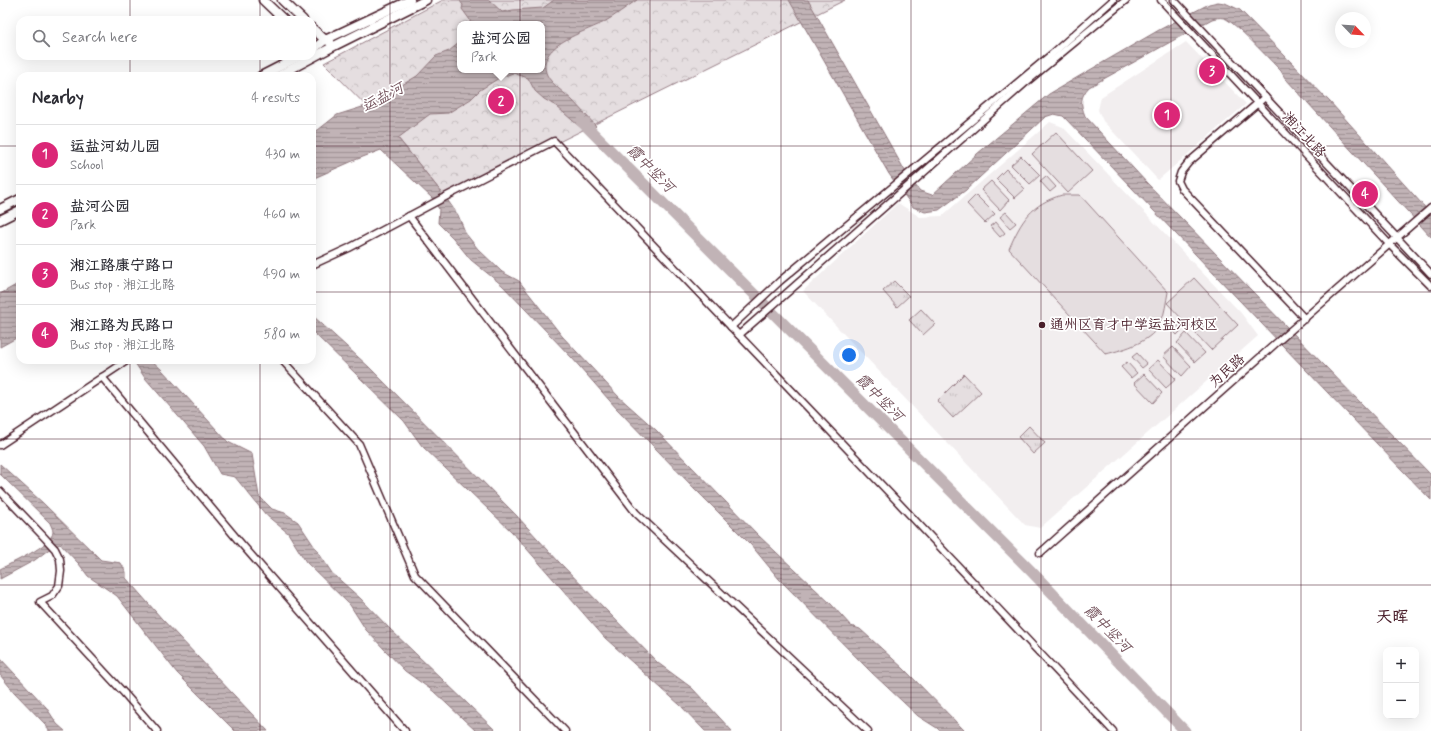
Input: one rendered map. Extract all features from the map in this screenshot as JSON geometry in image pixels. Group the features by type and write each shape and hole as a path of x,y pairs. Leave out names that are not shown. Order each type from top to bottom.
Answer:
{"main road":[{"path":"263,0 280,16"},
{"path":"282,0 299,16"},
{"path":"316,46 410,0"},
{"path":"316,56 426,0"},
{"path":"316,31 326,40 336,45"},
{"path":"316,50 322,53"},
{"path":"269,72 292,60"},
{"path":"286,72 309,60"},
{"path":"0,209 16,201"},
{"path":"0,220 16,212"}],"street":[{"path":"731,327 780,281 1052,54 1113,0"},
{"path":"739,335 1018,89 1126,0"},
{"name":"湘江北路","path":"1161,0 1390,245 1431,286"},
{"name":"湘江北路","path":"1174,0 1431,274"},
{"path":"1265,97 1189,162 1181,172 1178,181 1182,189 1305,319"},
{"path":"316,263 554,141 1113,731"},
{"name":"为民路","path":"1040,553 1275,344 1431,208"},
{"path":"409,216 636,513 868,731"},
{"path":"0,445 122,364"},
{"path":"286,364 359,444 415,575 565,731"},
{"path":"102,377 238,540 405,731"},
{"path":"0,491 44,537 60,559 61,571 59,586 52,596 40,602 157,731"}],"shaded area":[{"path":"1186,42 1246,104 1158,180 1103,121 1098,110 1101,97"},
{"name":"通州区育才中学运盐河校区","path":"1050,122 1063,127 1241,313 1258,336 1040,528 1025,525 803,291 898,203 920,217 942,216"}],"green space":[{"path":"443,0 845,0 446,198 398,138 324,63"},
{"path":"1056,132 1092,171 1068,193 1032,154"},
{"path":"1021,156 1040,175 1030,184 1011,165"},
{"path":"1006,169 1025,189 1015,198 996,179"},
{"path":"1046,176 1056,187 1050,192 1040,181"},
{"path":"991,181 1009,200 1000,210 981,190"},
{"path":"976,195 995,214 985,223 967,204"},
{"path":"1062,195 1080,195 1168,292 1161,322 1157,329 1145,340 1121,350 1106,354 1009,249 1018,230 1028,215 1042,203"},
{"path":"1006,212 1016,223 1010,228 1000,217"},
{"path":"996,222 1005,233 1000,237 990,226"},
{"path":"1194,278 1238,325 1211,350 1167,303"},
{"path":"894,281 909,296 897,307 883,291"},
{"path":"921,309 935,324 923,335 909,320"},
{"path":"1172,319 1182,330 1177,335 1167,324"},
{"path":"1186,333 1205,353 1195,362 1177,343"},
{"path":"1173,347 1191,366 1182,376 1163,356"},
{"path":"1137,353 1147,364 1142,368 1132,357"},
{"path":"1158,360 1176,379 1166,388 1148,369"},
{"path":"1127,362 1137,373 1131,378 1121,367"},
{"path":"964,374 981,392 953,418 937,401"},
{"path":"1144,374 1162,393 1153,403 1134,383"},
{"path":"1029,426 1045,443 1033,454 1018,437"}],"water":[{"path":"459,0 489,0 502,12 543,8 554,0 637,0 604,22 564,41 548,55 545,65 545,21 470,21 462,9 463,5"},
{"path":"789,0 808,0 909,178 920,191 932,195 977,154 1049,94 1159,30 1209,4 1218,2 1225,3 1240,10 1330,102 1431,214 1431,237 1285,78 1281,71 1244,33 1224,18 1212,19 1089,87 1082,97 1082,107 1085,116 1146,182 1431,475 1431,500 1063,116 1054,114 1045,117 966,190 939,210 925,212 913,207 889,174"},
{"name":"运盐河","path":"457,45 457,73 513,73 499,78 480,90 471,99 448,113 430,114 398,138 446,198 458,215 466,234 478,249 502,272 519,281 562,336 618,396 656,430 758,535 831,604 851,626 860,629 904,669 965,731 940,731 918,716 871,672 779,579 751,545 617,409 572,358 502,285 471,260 453,238 438,223 439,209 432,198 381,150 316,177 316,131 337,115 375,103 417,76 436,56 449,51"},
{"path":"545,65 549,79 573,101 596,126 588,134 556,106 544,99 535,91 528,78 513,73 545,73"},
{"path":"16,285 16,338 0,347 0,294"},
{"path":"316,319 369,367 516,515 559,562 658,663 692,688 732,731 705,731 680,705 605,638 512,532 422,446 404,421 316,335"},
{"path":"136,364 155,364 228,442 252,454 259,496 272,509 285,513 298,522 332,573 361,599 496,731 476,731 433,691 405,671 366,630 350,605 306,562 288,533 266,515 235,477 220,474 204,446 145,378"},
{"path":"0,464 43,503 101,560 121,563 126,572 126,578 162,619 268,731 235,731 177,673 117,596 88,576 60,544 48,550 35,560 0,579 0,569 39,548 46,543 53,532 50,523 0,474"},
{"path":"0,658 46,707 57,724 65,731 49,731 46,725 14,692 0,675"}],"waterway":[{"name":"霞中竖河","path":"581,121 1030,570 1185,731"}],"place":[{"name":"湘江路康宁路口","path":"1212,71"},
{"name":"盐河公园","path":"501,101"},
{"name":"运盐河幼儿园","path":"1167,115"},
{"name":"湘江路为民路口","path":"1365,194"},
{"name":"通州区育才中学运盐河校区","path":"1042,325"}],"district":[{"name":"天晖","path":"1392,617"}]}
